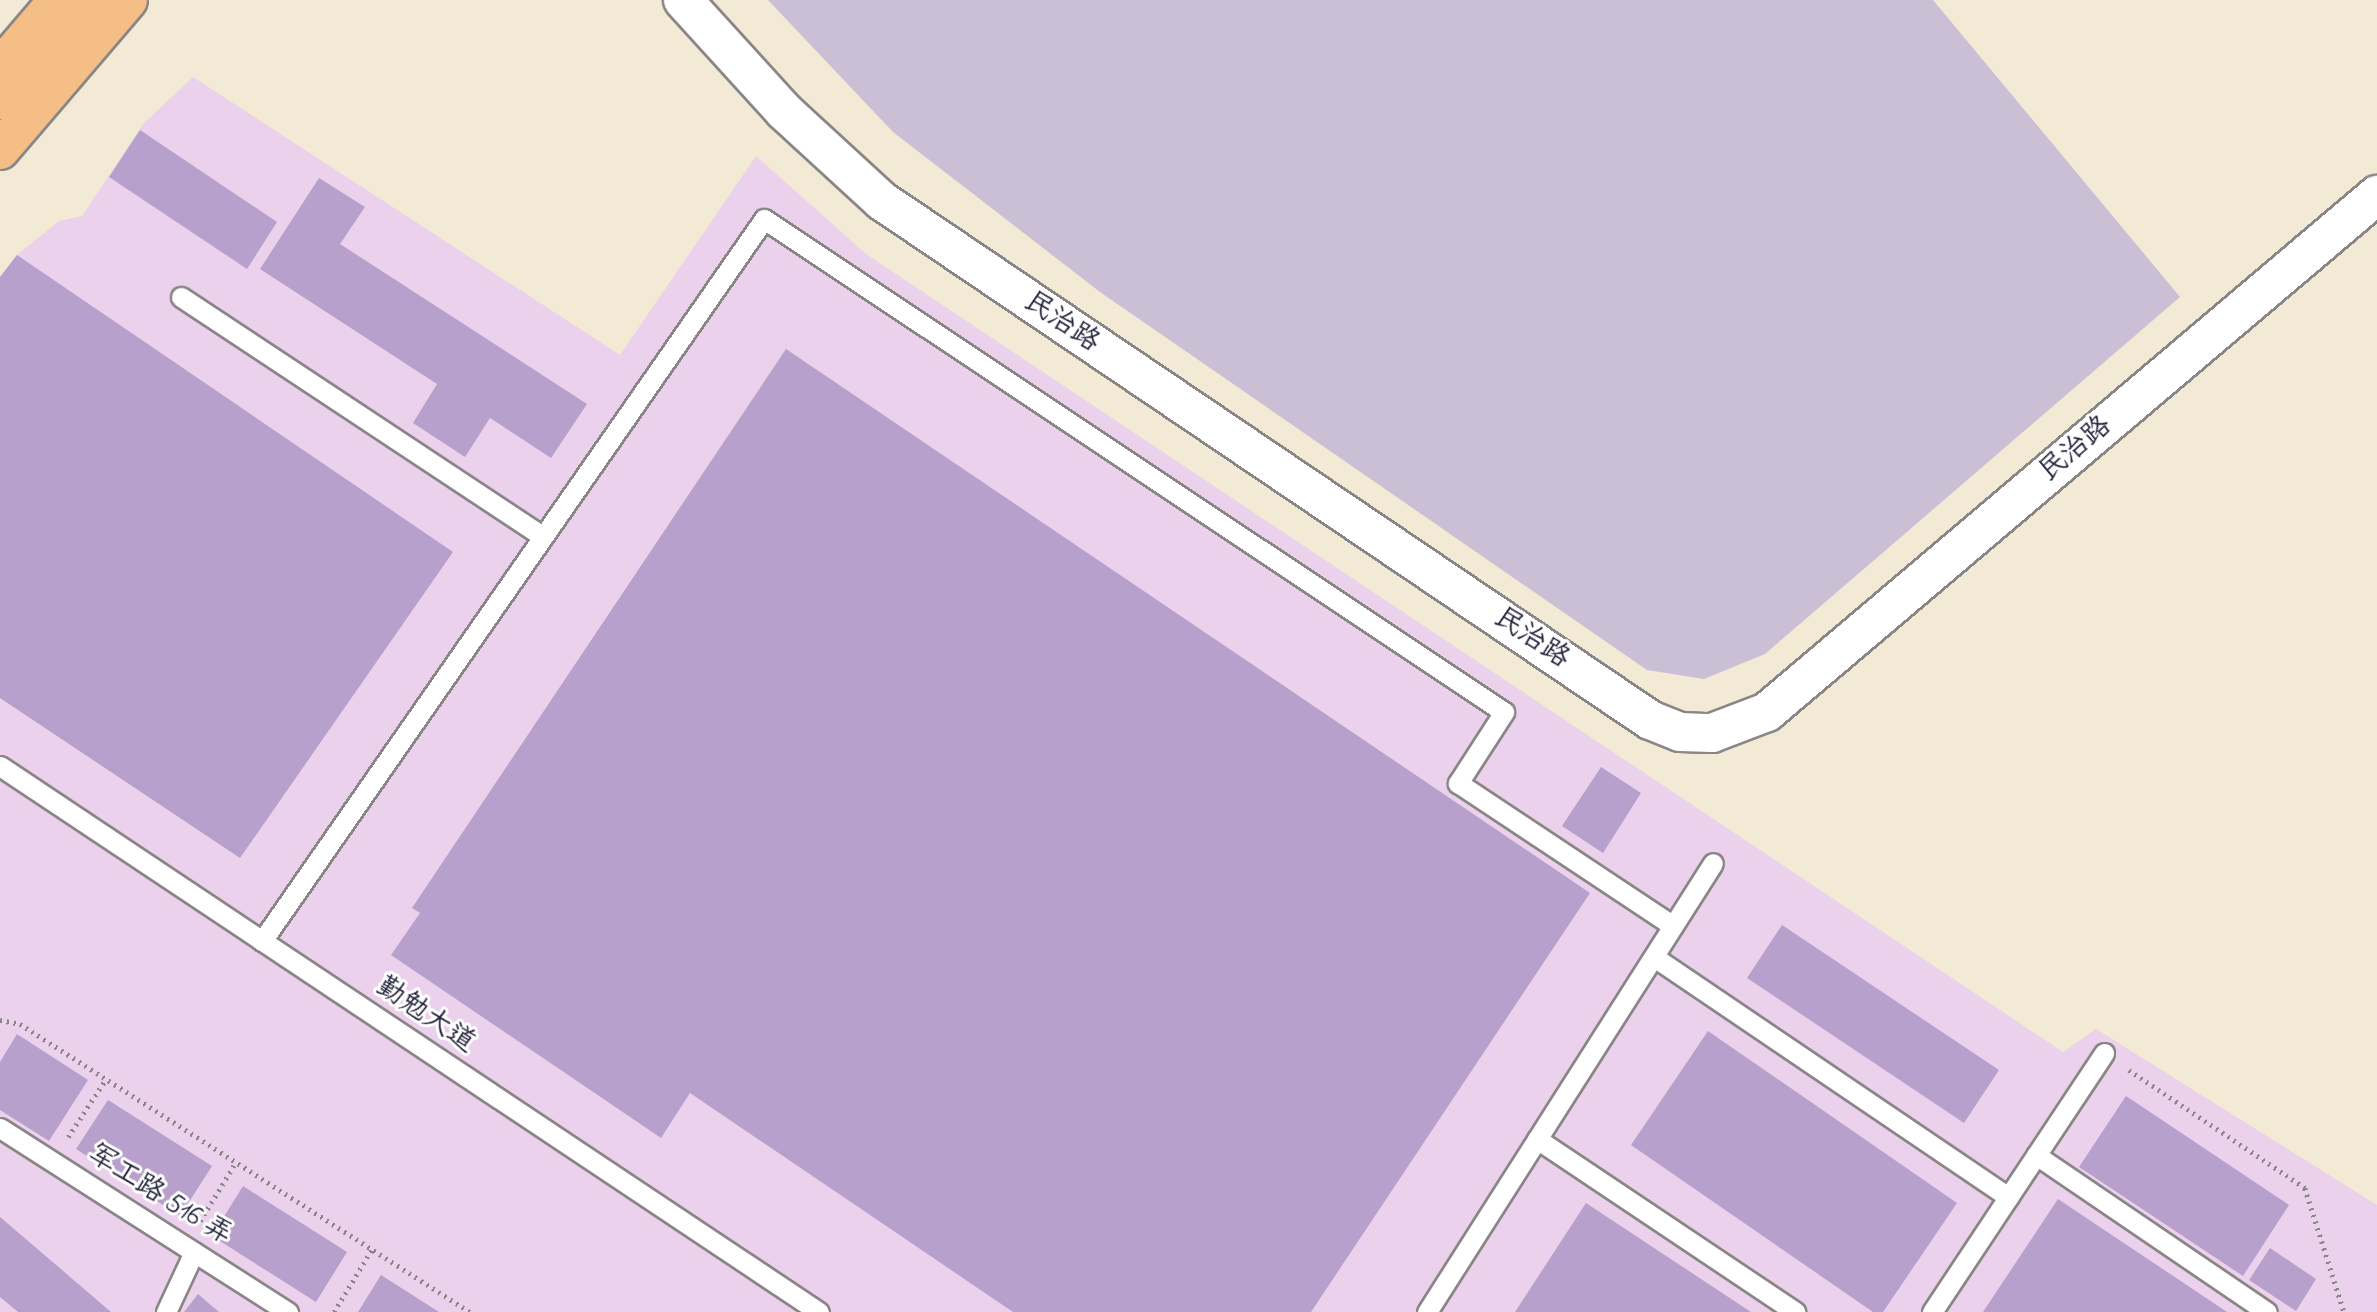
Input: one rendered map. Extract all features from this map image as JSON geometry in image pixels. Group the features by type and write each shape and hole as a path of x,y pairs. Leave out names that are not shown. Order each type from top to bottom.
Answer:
{"main road":[{"path":"0,68 58,0"},
{"path":"0,150 11,113 86,0"},
{"path":"11,113 128,0"}],"street":[{"name":"民治路","path":"683,0 783,111 883,201 1650,720 1680,732 1712,733 1767,712 2377,195"}],"lane":[{"path":"262,941 764,219 1504,712 1458,783 1673,926"},
{"path":"181,298 543,537"},
{"name":"勤勉大道","path":"0,766 819,1312"},
{"path":"1427,1312 1713,863"},
{"path":"1654,957 2008,1197"},
{"path":"1931,1312 2104,1053"},
{"name":"军工路 516 弄","path":"0,1128 288,1312"},
{"path":"1537,1139 1795,1312"},
{"path":"2036,1155 2267,1312"},
{"path":"166,1312 189,1249"}],"path":[{"path":"0,1020 20,1024 470,1312"},
{"path":"2104,1053 2305,1188 2344,1312"},
{"path":"52,1161 106,1079"},
{"path":"189,1249 236,1162"},
{"path":"334,1312 372,1250"}],"shaded area":[{"path":"768,0 1933,0 2180,297 1765,654 1704,679 1647,670 1100,292 893,132"},
{"path":"193,77 620,355 756,156 866,254 2063,1052 2096,1029 2377,1205 2377,1312 0,1312 0,277 17,255 59,221 82,216 144,123"}],"building":[{"path":"140,130 277,222 247,269 109,177"},
{"path":"319,178 365,207 340,244 587,404 551,458 490,418 465,457 413,423 437,384 260,269"},
{"path":"17,255 453,552 240,858 0,698 0,277"},
{"path":"786,349 1590,893 1311,1312 1013,1312 690,1093 661,1138 391,955 420,913 412,908"},
{"path":"1601,767 1641,793 1603,853 1562,826"},
{"path":"1782,925 1999,1070 1964,1123 1747,978"},
{"path":"1708,1031 1957,1203 1883,1312 1873,1312 1631,1145"},
{"path":"17,1034 88,1080 49,1141 0,1110 0,1062"},
{"path":"2126,1096 2289,1205 2243,1276 2079,1167"},
{"path":"108,1100 212,1166 180,1216 76,1149"},
{"path":"243,1186 347,1252 316,1302 212,1236"},
{"path":"2058,1199 2227,1312 1983,1312"},
{"path":"1586,1203 1751,1312 1515,1312"},
{"path":"0,1217 111,1312 18,1312 0,1297"},
{"path":"2270,1248 2316,1279 2296,1311 2249,1280"},
{"path":"381,1275 439,1312 358,1312"},
{"path":"198,1294 219,1312 184,1312"}]}
